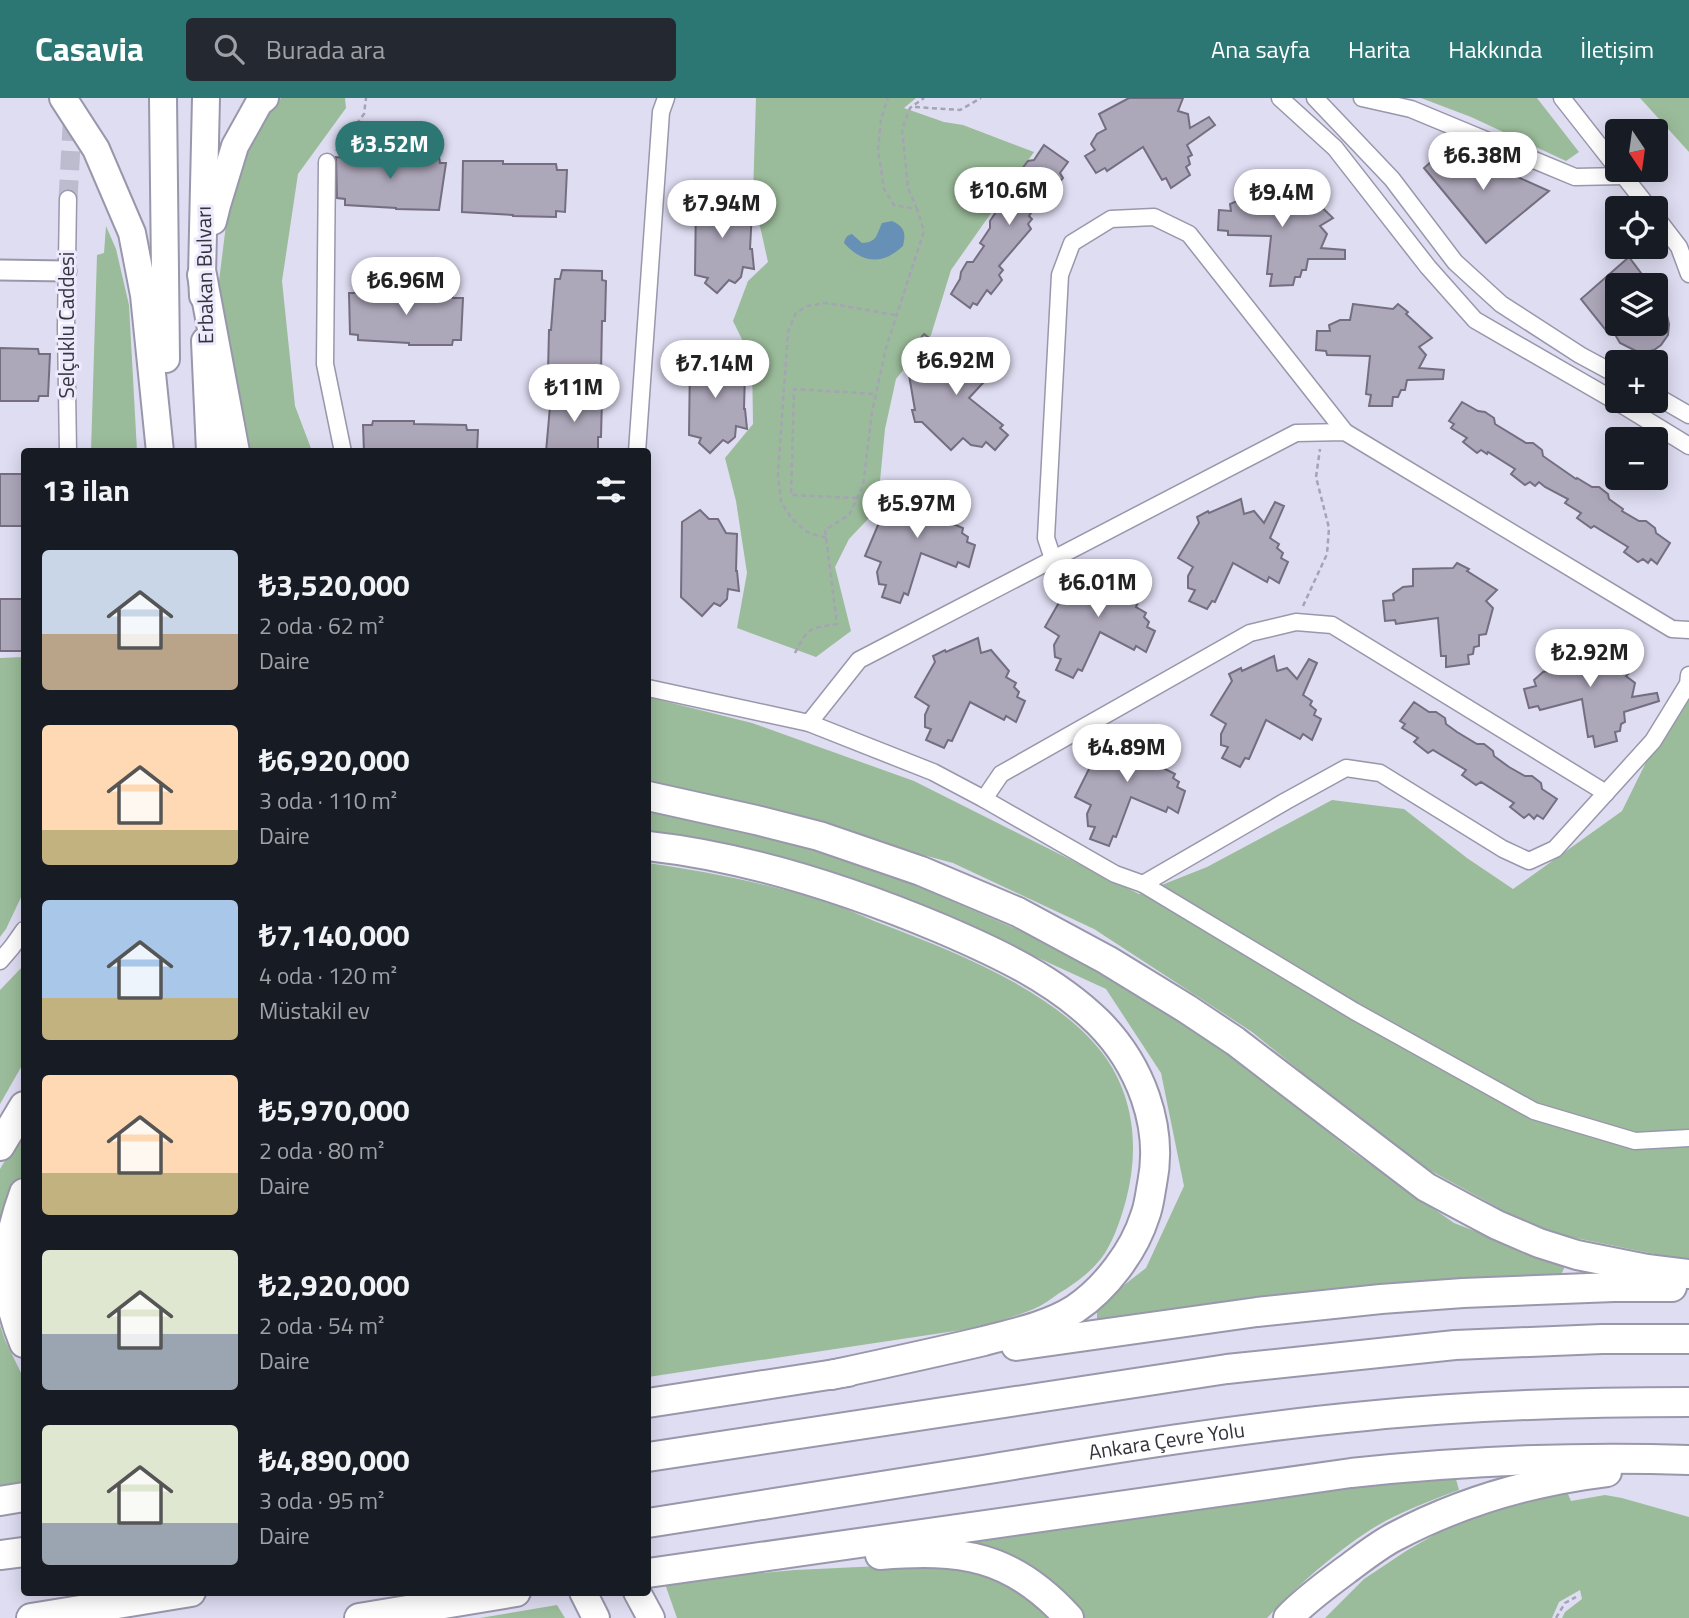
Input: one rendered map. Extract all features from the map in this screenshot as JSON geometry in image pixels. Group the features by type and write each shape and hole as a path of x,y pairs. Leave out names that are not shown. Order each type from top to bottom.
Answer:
{"highway":[{"path":"64,98 96,149 132,233 144,295 160,448"},
{"name":"Erbakan Bulvarı","path":"163,98 167,448"},
{"name":"Erbakan Bulvarı","path":"206,98 202,275 211,448"},
{"path":"234,448 202,275 217,205 235,146 259,103 265,98"},
{"path":"651,797 819,836 921,871 1018,912 1107,960 1235,1041 1426,1187 1528,1239 1577,1255 1689,1274"},
{"path":"651,846 714,855 785,874 877,903 987,949 1023,967 1082,1007 1119,1046 1143,1091 1152,1119 1156,1147 1155,1170 1145,1216 1124,1257 1093,1294 1052,1321 1022,1331 831,1375"},
{"path":"0,1146 21,1111"},
{"path":"21,1203 10,1238 7,1279 10,1300 21,1336"},
{"path":"651,1403 1218,1317 1462,1293 1689,1287"},
{"path":"651,1457 1241,1368 1455,1345 1602,1339 1689,1339"},
{"name":"Ankara Çevre Yolu","path":"651,1523 1250,1429 1470,1408 1568,1403 1689,1402"},
{"path":"654,1572 1351,1472 1420,1465 1553,1458 1689,1460"},
{"path":"1289,1618 1315,1593 1392,1538 1481,1500 1511,1490 1586,1475 1689,1467"},
{"path":"0,1501 21,1498"},
{"path":"0,1555 21,1552"},
{"path":"654,1572 905,1553 965,1555 988,1561 1023,1578 1055,1603 1069,1618"},
{"path":"31,1618 166,1596"},
{"path":"359,1618 490,1596"},
{"path":"585,1596 596,1618"},
{"path":"639,1596 651,1618"},
{"path":"374,1618 452,1602"}],"street":[{"path":"1280,98 1335,148 1428,267 1475,320 1689,446"},
{"path":"1315,98 1392,179 1455,262 1501,304 1605,369"},
{"path":"1362,98 1411,109 1575,177 1605,173"},
{"path":"1562,98 1605,152"},
{"path":"637,448 662,103"},
{"path":"327,162 325,363 342,448"},
{"path":"1629,182 1640,196"},
{"name":"Selçuklu Caddesi","path":"68,199 68,448"},
{"path":"1053,559 1046,538 1060,275 1072,243 1111,219 1154,217 1189,234 1345,432 1672,629 1689,630"},
{"path":"1668,233 1679,247 1689,274"},
{"path":"0,270 66,271"},
{"path":"1668,403 1689,415"},
{"path":"809,723 859,660 1296,433 1345,432"},
{"path":"984,799 1001,774 1251,633 1296,622 1332,625 1606,793"},
{"path":"1143,884 1346,768 1380,773 1503,849 1529,861 1555,849 1653,741 1688,684 1689,676"},
{"path":"651,689 809,723 933,772 1115,874 1143,884 1354,1011 1534,1111 1635,1140 1689,1138"},
{"path":"0,961 21,934"}],"path":[{"path":"327,162 364,114 366,98"},
{"path":"888,98 881,119 878,150 884,189 894,205 917,209"},
{"path":"795,653 803,638 812,629 837,624 825,530 849,515 863,486 872,412 886,348 924,231 908,188 902,129 910,108 924,98"},
{"path":"912,106 960,110 981,98"},
{"path":"826,538 807,532 792,519 781,502 779,447 788,332 796,313 816,303 897,316"},
{"path":"857,498 791,495 794,389 876,394"},
{"path":"1296,622 1327,554 1329,528 1317,477 1322,433"},
{"path":"1556,1618 1565,1603 1576,1597"}],"green space":[{"path":"281,98 345,98 346,108 298,174 282,281 295,406 311,448 245,448 215,313 228,209 248,136"},
{"path":"756,98 916,98 904,108 944,122 963,125 1034,152 951,270 931,335 896,379 885,429 880,481 869,518 849,539 835,567 851,631 816,657 737,628 747,573 736,501 725,458 753,424 752,360 733,321 748,281 768,262 753,195"},
{"path":"1421,98 1537,98 1579,152 1566,161 1471,117"},
{"path":"1640,98 1689,98 1689,152 1668,129 1668,119 1659,119"},
{"path":"106,226 116,249 129,305 137,448 91,448 97,255 104,253"},
{"path":"21,657 21,897 0,937 0,658"},
{"path":"1689,675 1689,1261 1541,1231 1409,1159 1252,1032 1094,929 953,863 651,782 651,698 752,723 914,781 1139,894 1207,867 1332,800 1404,809 1467,858 1513,889 1622,811"},
{"path":"651,806 845,855 1104,967 1253,1071 1353,1152 1454,1223 1565,1266 1559,1280 1097,1325 1097,1306 1146,1268 1184,1186 1161,1073 1106,989 918,903 668,833 651,833"},
{"path":"651,864 755,883 818,899 941,947 1034,994 1086,1034 1106,1058 1123,1091 1132,1126 1133,1145 1130,1182 1112,1240 1097,1264 1040,1306 975,1328 651,1377"},
{"path":"21,968 21,1067 0,1104 0,990"},
{"path":"21,1134 21,1180 0,1218 0,1169"},
{"path":"0,1325 21,1373 21,1484 0,1487"},
{"path":"1454,1472 1459,1490 1402,1513 1370,1530 1316,1571 1267,1618 1082,1618 963,1548 962,1534"},
{"path":"1565,1487 1571,1501 1605,1495 1689,1517 1689,1618 1562,1618 1565,1612 1582,1599 1580,1590 1559,1602 1552,1618 1325,1618 1364,1579 1448,1527 1490,1509"},
{"path":"902,1565 946,1568 982,1575 1015,1591 1050,1618 677,1618 665,1584 795,1570"},
{"path":"557,1605 565,1618 480,1618"}],"water":[{"path":"892,221 902,228 903,246 888,257 873,260 866,258 844,243 846,237 852,234 862,243 871,241 882,223"}],"building":[{"path":"1129,98 1183,98 1178,111 1188,114 1190,128 1209,117 1215,125 1187,145 1192,155 1188,157 1190,164 1186,167 1190,175 1171,188 1166,178 1162,180 1143,147 1107,171 1105,168 1096,173 1085,156 1095,150 1091,144 1097,134 1106,129 1099,114"},
{"path":"1044,145 1068,162 1060,173 1063,178 1052,192 1047,188 1029,216 1032,219 1028,224 1031,229 999,266 1003,270 999,275 1002,280 991,294 987,290 977,305 973,303 970,308 951,294 967,262 973,262 984,246 980,243 990,228 990,221 996,212 1002,211 1014,193 1012,192 1021,177 1021,170 1028,161 1034,160"},
{"path":"1459,151 1549,191 1486,243 1424,168 1442,152 1449,161"},
{"path":"346,154 439,157 440,163 446,163 439,210 345,205 345,199 337,198 336,157 345,158"},
{"path":"463,161 556,164 557,170 567,170 565,212 556,211 556,217 462,212"},
{"path":"1254,183 1294,189 1299,184 1309,192 1307,193 1333,218 1320,226 1327,234 1321,248 1345,250 1345,259 1308,259 1306,270 1302,270 1300,277 1295,277 1293,285 1270,286 1272,274 1267,274 1271,236 1228,235 1228,231 1218,230 1219,210 1231,211 1230,204 1241,199 1251,200"},
{"path":"714,187 724,197 733,196 741,211 752,211 750,249 754,269 743,267 741,277 735,283 729,280 717,293 705,283 708,278 695,275 696,200"},
{"path":"1627,259 1630,259 1641,273 1611,273"},
{"path":"562,270 602,271 602,280 606,281 599,383 548,372 549,330 555,279 560,279"},
{"path":"1605,278 1605,329 1581,299"},
{"path":"359,289 452,293 453,298 463,298 461,340 453,340 452,345 409,345 358,340 358,335 350,334 349,293 358,293"},
{"path":"1353,304 1393,309 1398,304 1408,312 1406,314 1432,338 1419,347 1426,355 1419,368 1444,370 1443,379 1407,380 1405,390 1401,390 1398,397 1393,397 1392,406 1369,406 1371,395 1366,394 1370,356 1327,355 1326,351 1316,350 1317,331 1330,331 1329,325 1340,320 1350,320"},
{"path":"924,334 954,357 962,349 965,352 971,348 975,351 981,345 1000,358 991,366 995,370 969,398 1003,425 1000,428 1008,435 995,450 986,442 982,447 971,445 963,438 951,450 922,422 915,422 909,375 924,376 924,365 937,358 918,341"},
{"path":"1616,336 1667,336 1654,350 1634,350 1620,343"},
{"path":"708,347 717,357 726,356 734,370 745,371 744,409 747,429 736,426 735,437 728,443 723,440 710,453 699,443 701,438 689,435 690,360"},
{"path":"0,348 38,349 39,354 50,354 48,396 39,396 38,401 0,401"},
{"path":"551,395 602,398 601,437 598,437 598,448 546,448"},
{"path":"1462,402 1485,412 1494,418 1495,424 1526,443 1533,443 1542,450 1543,456 1576,479 1592,487 1599,487 1623,509 1622,511 1639,521 1646,521 1655,528 1656,533 1670,543 1657,564 1651,559 1648,563 1643,559 1638,562 1624,552 1628,547 1577,518 1581,513 1565,503 1568,499 1539,482 1535,486 1530,482 1525,485 1511,474 1515,469 1488,452 1487,454 1481,450 1477,453 1463,442 1467,438 1451,428 1454,424 1449,421"},
{"path":"373,421 414,421 414,424 466,425 467,430 478,430 477,448 364,448 363,425 372,425"},
{"path":"0,474 21,474 21,526 0,526"},
{"path":"954,487 963,490 953,524 963,528 962,533 968,537 967,542 975,545 969,567 958,562 956,567 921,553 908,595 904,593 900,603 882,597 886,585 879,584 877,572 881,562 865,556 881,518 878,512 920,489 925,503 934,499 945,509"},
{"path":"1241,499 1244,514 1254,511 1264,523 1275,502 1284,506 1270,538 1279,544 1277,548 1283,553 1281,558 1288,562 1279,583 1269,577 1267,582 1233,563 1215,602 1212,601 1207,609 1189,601 1195,590 1188,588 1188,576 1193,567 1178,558 1199,523 1197,517"},
{"path":"700,510 709,519 718,519 726,533 737,534 736,571 739,591 728,589 727,599 720,606 714,603 702,616 681,597 682,522"},
{"path":"1457,563 1497,590 1486,601 1493,608 1486,634 1479,635 1479,646 1474,647 1473,654 1468,655 1469,664 1446,667 1446,656 1441,656 1438,618 1396,624 1395,620 1385,621 1383,601 1394,600 1393,594 1403,587 1413,586 1413,569 1453,568"},
{"path":"1108,568 1111,583 1121,580 1130,591 1142,571 1150,575 1136,607 1146,613 1144,617 1149,622 1147,627 1155,631 1146,652 1136,646 1134,650 1100,632 1082,671 1078,669 1073,678 1056,670 1061,659 1055,657 1054,645 1059,636 1045,627 1065,592 1063,586"},
{"path":"0,599 21,599 21,651 0,651"},
{"path":"978,638 981,653 991,650 1009,671 1006,677 1016,683 1014,687 1019,692 1017,697 1025,701 1016,722 1006,716 1004,720 970,702 952,741 948,740 944,748 926,740 931,729 925,727 925,715 929,706 915,697 935,662 933,656"},
{"path":"1594,642 1606,646 1605,649 1636,665 1626,676 1635,683 1632,697 1657,693 1659,701 1624,712 1625,722 1621,724 1620,731 1615,732 1617,741 1595,747 1593,736 1588,737 1582,699 1540,710 1538,706 1529,708 1524,689 1536,686 1534,680 1543,672 1553,670 1551,653 1591,647"},
{"path":"1274,656 1277,671 1287,668 1297,679 1309,659 1317,663 1303,695 1312,701 1310,705 1316,710 1314,715 1321,719 1312,740 1303,734 1300,739 1266,720 1249,759 1245,758 1240,767 1222,758 1228,747 1221,745 1221,734 1226,724 1211,715 1232,681 1229,674"},
{"path":"1414,702 1445,718 1446,724 1477,744 1484,744 1509,767 1525,776 1532,776 1541,783 1542,789 1557,799 1543,819 1537,815 1534,819 1529,814 1524,818 1510,807 1514,803 1481,782 1476,785 1462,775 1466,770 1433,750 1428,753 1414,742 1418,738 1402,728 1405,724 1400,721"},
{"path":"1132,732 1137,747 1146,744 1157,753 1166,733 1175,736 1165,769 1175,774 1173,778 1179,782 1177,787 1185,791 1178,813 1168,807 1166,812 1131,797 1116,837 1113,836 1109,846 1090,839 1095,827 1088,826 1087,814 1091,805 1075,797 1093,761 1090,754"}],"tunnel":[{"path":"68,199 73,110"}]}
